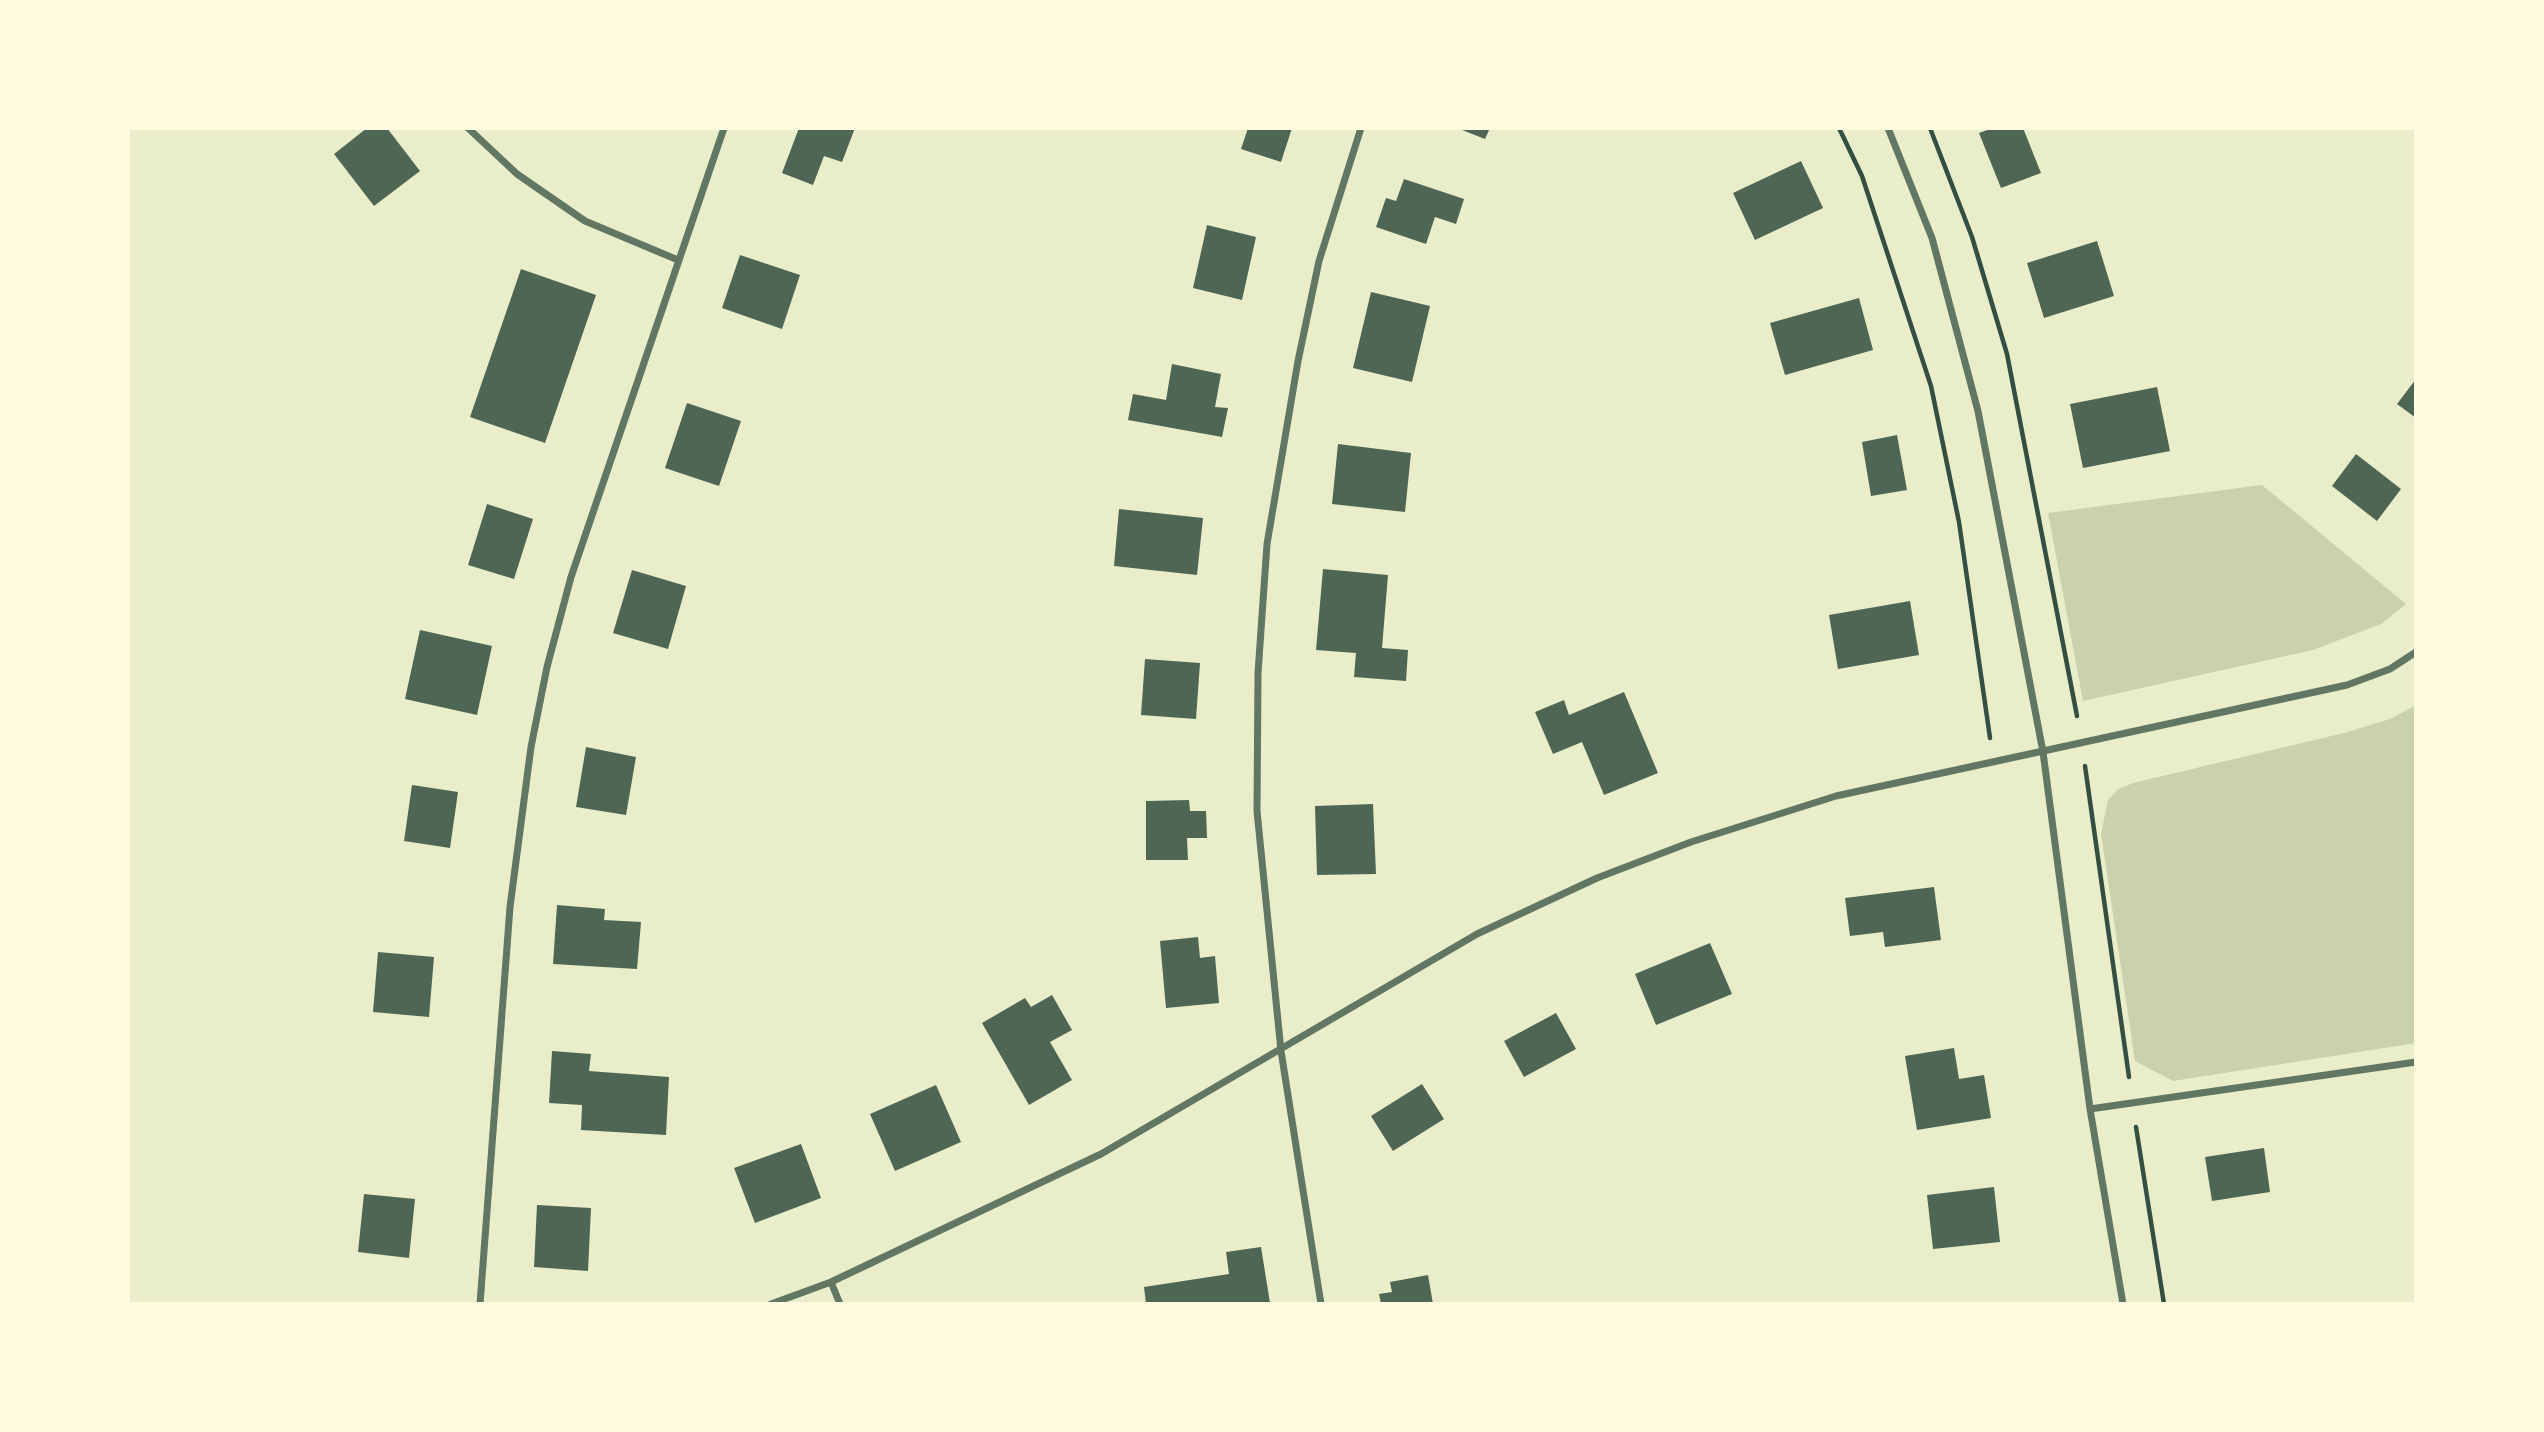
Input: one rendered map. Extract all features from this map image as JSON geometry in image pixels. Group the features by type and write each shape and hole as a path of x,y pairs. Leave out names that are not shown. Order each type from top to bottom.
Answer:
{"street":[{"path":"468,128 517,174 585,221 678,260"},
{"path":"480,1304 510,907 531,747 547,667 571,577 724,128"},
{"path":"1321,1304 1281,1051 1257,811 1258,673 1267,544 1298,361 1317,273 1361,128"},
{"path":"1888,128 1932,238 1978,411 2043,752 2090,1110 2123,1304"},
{"path":"771,1304 831,1282 1101,1154 1477,934 1597,878 1691,842 1836,796 2347,685 2390,669 2416,652"},
{"path":"2090,1110 2416,1062"},
{"path":"831,1282 839,1304"}],"path":[{"path":"1839,128 1862,176 1931,386 1959,522 1994,763"},
{"path":"1930,128 1972,237 2007,354 2082,743 2164,1304"}],"green space":[{"path":"2262,485 2406,604 2381,624 2313,650 2083,701 2048,513"},
{"path":"2416,705 2416,1043 2173,1081 2135,1061 2101,834 2108,800 2118,789 2133,783 2344,733 2390,719"}],"building":[{"path":"367,128 387,128 420,171 374,206 334,154"},
{"path":"799,128 855,128 842,162 824,156 813,185 782,173"},
{"path":"1248,128 1292,128 1281,162 1241,149"},
{"path":"1457,128 1490,128 1485,139"},
{"path":"1993,128 2023,128 2041,173 2001,188 1979,133"},
{"path":"1801,161 1823,208 1755,240 1733,193"},
{"path":"1404,179 1464,199 1456,224 1435,217 1426,244 1376,227 1386,198 1396,201"},
{"path":"1207,225 1256,237 1242,300 1193,288"},
{"path":"2097,241 2114,296 2044,318 2027,263"},
{"path":"740,255 800,275 782,329 722,308"},
{"path":"521,269 596,295 545,443 470,417"},
{"path":"1371,292 1430,306 1412,382 1353,368"},
{"path":"1859,298 1873,350 1785,375 1770,323"},
{"path":"1172,364 1221,374 1215,407 1228,408 1222,437 1128,420 1133,394 1166,400"},
{"path":"2416,379 2416,418 2397,404"},
{"path":"2157,387 2170,451 2083,468 2070,404"},
{"path":"687,403 741,421 719,486 665,468"},
{"path":"1897,435 1907,490 1871,496 1862,442"},
{"path":"1338,444 1411,453 1405,512 1332,504"},
{"path":"2356,454 2401,489 2377,521 2332,486"},
{"path":"487,504 533,519 514,579 468,565"},
{"path":"1119,509 1203,518 1197,575 1114,566"},
{"path":"1323,569 1388,575 1382,648 1408,650 1406,681 1354,677 1356,653 1316,650"},
{"path":"632,570 686,586 668,649 613,633"},
{"path":"1910,601 1919,655 1838,669 1829,615"},
{"path":"420,630 492,646 477,715 405,699"},
{"path":"1145,659 1200,663 1196,719 1141,715"},
{"path":"1624,692 1658,773 1604,795 1582,742 1553,754 1535,712 1564,700 1569,715"},
{"path":"586,747 636,757 626,815 576,807"},
{"path":"412,785 458,792 450,848 404,841"},
{"path":"1189,800 1190,811 1206,811 1207,838 1187,838 1188,860 1146,860 1146,801"},
{"path":"1373,804 1376,874 1317,875 1315,806"},
{"path":"1934,887 1941,940 1885,947 1883,932 1850,936 1845,898"},
{"path":"557,905 605,909 604,920 641,922 637,969 553,964"},
{"path":"1198,937 1200,958 1215,956 1219,1003 1166,1008 1160,941"},
{"path":"1710,943 1732,994 1656,1025 1635,974"},
{"path":"378,952 434,957 429,1017 373,1012"},
{"path":"1052,995 1072,1030 1050,1042 1072,1080 1029,1105 982,1023 1025,998 1031,1007"},
{"path":"1556,1013 1576,1049 1524,1077 1504,1041"},
{"path":"1954,1048 1959,1079 1984,1075 1991,1118 1917,1130 1905,1056"},
{"path":"552,1051 591,1054 589,1071 669,1077 666,1135 581,1130 582,1105 549,1103"},
{"path":"1422,1084 1444,1119 1393,1151 1371,1116"},
{"path":"936,1085 961,1142 895,1171 870,1114"},
{"path":"801,1144 821,1198 755,1223 734,1168"},
{"path":"2264,1148 2270,1192 2212,1201 2205,1157"},
{"path":"1994,1187 2000,1242 1933,1249 1927,1195"},
{"path":"364,1194 415,1199 409,1258 358,1252"},
{"path":"537,1205 591,1208 588,1271 534,1267"},
{"path":"1261,1247 1270,1303 1146,1304 1144,1287 1229,1274 1226,1252"},
{"path":"1428,1275 1433,1304 1381,1304 1379,1294 1392,1292 1390,1282"}]}
